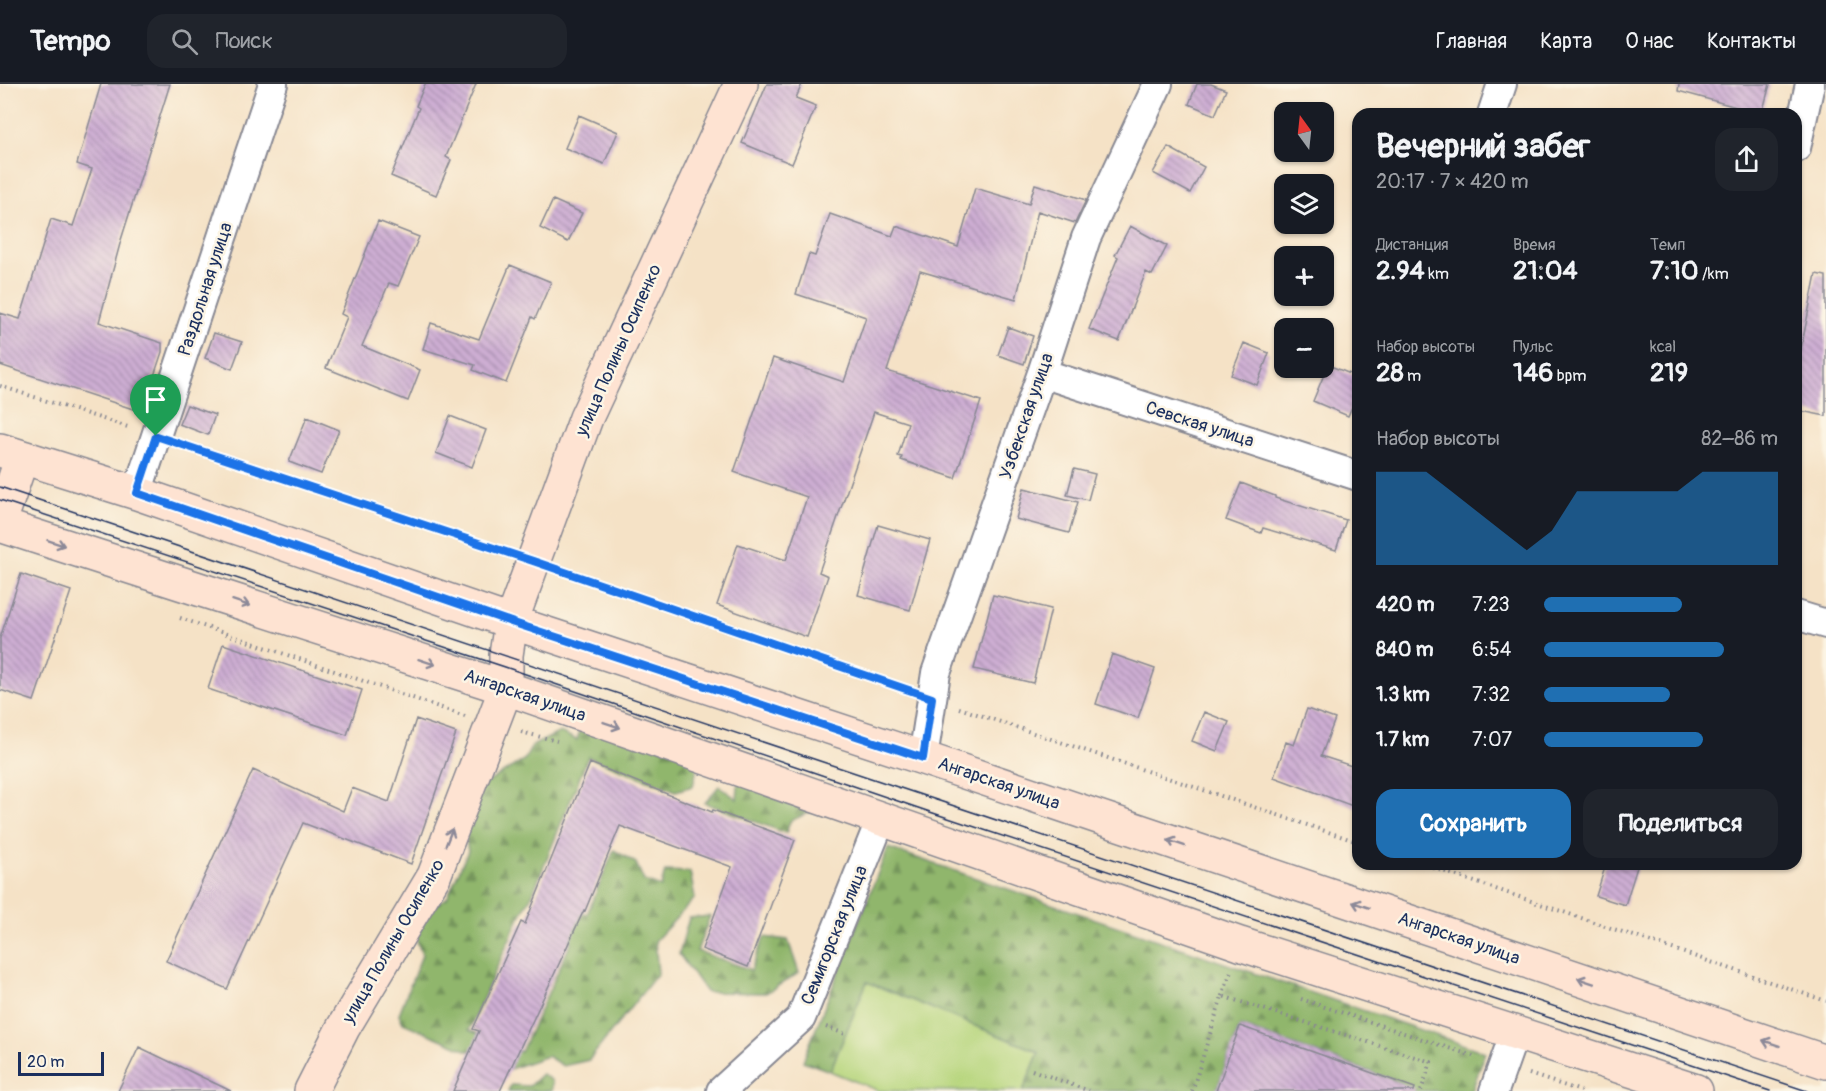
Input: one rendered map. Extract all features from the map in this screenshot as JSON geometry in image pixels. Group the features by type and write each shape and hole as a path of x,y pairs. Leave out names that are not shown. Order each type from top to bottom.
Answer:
{"main road":[{"name":"улица Полины Осипенко","path":"312,1091 343,1028 434,876 506,688 506,655 511,622 586,417 741,84"},
{"name":"Ангарская улица","path":"11,454 137,493 511,622 1826,1062"},
{"path":"0,523 11,454"},
{"name":"Ангарская улица","path":"0,523 506,688 1229,940 1696,1091"}],"street":[{"name":"Раздольная улица","path":"137,493 273,84"},
{"name":"Узбекская улица","path":"923,758 936,673 1042,373 1086,238 1158,84"},
{"path":"1494,108 1502,84"},
{"path":"1802,121 1810,84"},
{"name":"Севская улица","path":"1042,373 1352,474"},
{"path":"1802,617 1826,624"},
{"name":"Семигорская улица","path":"721,1091 801,1018 881,819"},
{"path":"1499,1078 1515,1032"}],"path":[{"path":"0,386 533,561 1352,840"},
{"path":"179,618 492,725 567,743"},
{"path":"1440,870 1826,1001"},
{"path":"1229,975 1240,979"},
{"path":"1192,1091 1222,996 1431,1062 1421,1091"},
{"path":"1295,997 1499,1078 1581,1091"},
{"path":"1032,1070 1089,1091"}],"green space":[{"path":"583,722 699,760 693,786 676,791 588,757 533,893 518,920 469,1030 521,1052 571,943 570,913 587,914 614,850 636,863 644,881 661,887 665,871 690,872 695,898 655,941 658,973 589,1060 563,1066 547,1056 510,1069 403,1023 399,1014 422,955 416,938 429,908 447,898 468,851 464,831 482,786 525,759 532,746 560,732 577,740"},
{"path":"739,776 823,806 790,821 786,833 705,803 719,786 737,799"},
{"path":"888,848 1485,1052 1472,1091 1400,1091 1402,1083 1240,1026 1217,1089 1220,1091 1023,1091 1039,1052 867,982 830,1071 803,1061"},
{"path":"710,916 697,951 751,970 764,937 788,940 799,973 766,993 706,992 679,954 689,918"},
{"path":"867,981 1039,1052 1023,1091 879,1091 830,1071"},
{"path":"542,1074 552,1081 552,1091 508,1091 511,1085 529,1086"}],"building":[{"path":"101,84 170,84 121,240 99,322 162,343 162,352 142,412 0,365 0,313 20,319 51,219 73,226 92,169 77,164"},
{"path":"425,84 476,84 446,157 451,160 436,195 391,176 419,108 416,106"},
{"path":"767,84 802,84 796,98 816,106 792,164 742,143"},
{"path":"1197,84 1211,84 1226,90 1215,115 1189,104"},
{"path":"1679,84 1770,84 1764,108 1740,108 1678,91"},
{"path":"579,115 618,132 604,164 565,148"},
{"path":"1168,147 1204,167 1190,193 1153,173"},
{"path":"1035,184 1086,200 1075,223 1038,211 1016,299 920,271 887,371 981,401 955,478 901,460 902,457 898,456 908,423 874,412 819,572 828,576 807,637 717,605 738,544 786,560 807,497 734,472 773,358 844,382 866,317 796,294 809,254 815,256 830,214 892,236 896,226 958,247 975,188 1029,204"},
{"path":"553,200 582,213 568,242 540,228"},
{"path":"378,221 419,237 398,286 389,283 362,346 420,370 408,401 326,368 347,317 341,314"},
{"path":"1130,226 1167,246 1152,275 1146,272 1119,341 1089,329 1118,257 1115,255"},
{"path":"510,265 551,282 535,319 532,317 506,383 473,370 475,365 423,349 431,323 479,339"},
{"path":"1816,274 1826,276 1826,416 1802,411 1802,344"},
{"path":"1008,327 1033,336 1024,364 998,355"},
{"path":"214,333 242,342 232,369 205,358"},
{"path":"1244,343 1269,353 1257,385 1231,375"},
{"path":"1334,367 1352,375 1352,407 1348,416 1313,401 1323,378 1334,378"},
{"path":"187,405 215,415 208,435 179,424"},
{"path":"450,416 486,430 472,467 436,453"},
{"path":"307,417 339,430 321,474 289,462"},
{"path":"1074,469 1095,474 1088,500 1067,495"},
{"path":"1241,483 1275,496 1275,498 1346,520 1336,550 1263,528 1261,533 1226,520"},
{"path":"1024,488 1078,502 1069,533 1016,519"},
{"path":"878,525 930,540 910,610 858,595"},
{"path":"21,574 71,591 34,701 0,690 0,638"},
{"path":"993,595 1051,609 1033,683 974,669"},
{"path":"223,644 362,690 347,735 208,689"},
{"path":"1112,654 1155,669 1138,718 1096,704"},
{"path":"1307,709 1335,719 1321,756 1352,766 1352,806 1274,777 1286,742 1294,745"},
{"path":"1204,712 1229,722 1217,751 1192,741"},
{"path":"416,719 456,733 411,864 303,823 227,989 166,961 253,770 343,811 352,788 389,802"},
{"path":"590,763 712,812 713,810 795,840 748,967 702,949 732,867 620,826 585,911 500,1091 453,1091 479,1031 473,1029 521,922 525,924"},
{"path":"1604,870 1636,870 1625,905 1596,896"},
{"path":"1240,1026 1415,1088 1414,1091 1216,1091"},
{"path":"139,1047 231,1091 118,1091"}],"tram line":[{"path":"0,487 1807,1091"},
{"path":"0,500 1770,1091"}],"route":[{"path":"156,436 533,561 932,698 923,758 511,622 137,493 156,436"}]}
